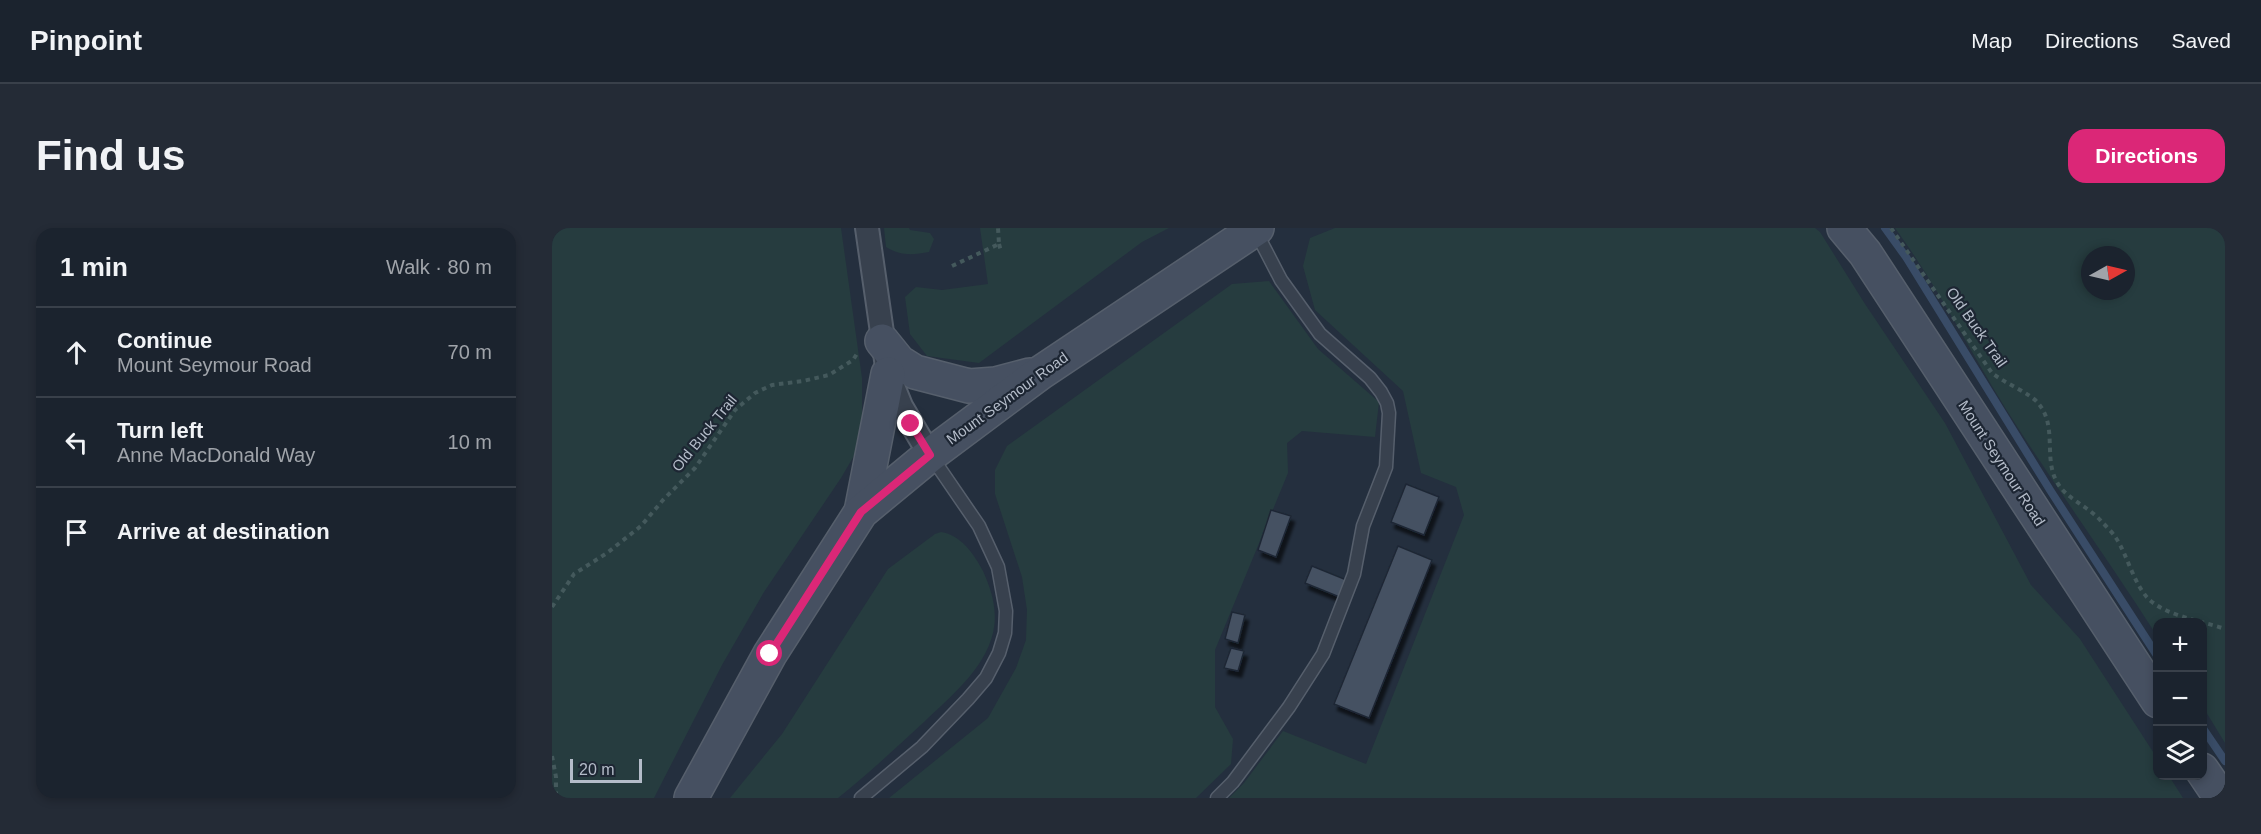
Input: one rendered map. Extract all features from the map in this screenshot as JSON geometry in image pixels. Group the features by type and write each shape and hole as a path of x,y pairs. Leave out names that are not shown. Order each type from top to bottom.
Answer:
{"street":[{"path":"867,228 871,345 888,374 901,406 930,455"},
{"name":"Mount Seymour Road","path":"1844,228 1865,253 2153,695"},
{"name":"Mount Seymour Road","path":"691,798 770,654 861,512 930,455 1040,373 1255,229"},
{"path":"871,345 915,372 969,386 996,384 1040,373"},
{"path":"861,512 888,374"},
{"path":"2207,777 2221,798"}],"lane":[{"path":"1217,798 1233,782 1290,707 1323,654 1354,574 1363,526 1386,466 1389,413 1381,392 1370,378 1320,334 1281,280 1255,229"},
{"path":"861,798 922,747 968,699 986,678 999,652 1005,633 1006,611 998,567 979,526 930,455"}],"path":[{"path":"998,228 1001,252"},
{"name":"Old Buck Trail","path":"1891,228 1992,374 2037,401 2046,415 2050,431 2052,471 2055,480 2062,491 2091,509 2116,538 2150,601 2167,610 2225,629"},
{"path":"952,266 999,244"},
{"name":"Old Buck Trail","path":"552,607 574,574 607,553 640,526 695,468 735,410 755,393 772,385 829,375 871,345"},
{"path":"552,756 556,777 556,798"}],"green space":[{"path":"552,228 841,228 862,378 862,436 841,478 764,592 722,665 654,798 552,798"},
{"path":"884,228 909,228 930,233 934,239 929,252 902,253 886,247"},
{"path":"980,228 1169,228 1142,242 979,363 927,356 910,334 905,297 916,287 942,290 988,284"},
{"path":"1335,228 1815,228 1820,232 1945,423 2031,585 2080,639 2153,752 2153,780 2172,780 2183,798 1229,798 1244,783 1283,731 1366,764 1464,515 1456,487 1421,473 1403,391 1315,310 1303,266 1310,238"},
{"path":"1895,228 2225,228 2225,743 2207,714 2207,618 2153,618 2153,630 2020,431 1944,303"},
{"path":"1269,281 1318,349 1379,402 1375,437 1302,431 1287,443 1288,473 1215,650 1215,707 1233,739 1231,764 1196,798 889,798 988,718 1016,668 1026,640 1027,610 1022,577 995,494 995,470 1007,446 1232,284"},
{"path":"941,532 961,541 971,552 983,571 991,594 995,617 993,633 989,646 974,671 955,693 924,722 838,798 730,798 782,734 888,569"}],"building":[{"path":"1406,484 1439,497 1424,535 1391,522"},
{"path":"1271,510 1291,516 1276,557 1258,550"},
{"path":"1398,546 1432,560 1369,718 1334,704"},
{"path":"1312,566 1349,581 1342,598 1305,583"},
{"path":"1232,612 1245,615 1238,643 1225,639"},
{"path":"1231,648 1244,651 1238,671 1224,668"}],"waterway":[{"path":"1885,228 1906,257 2050,490 2153,649"},
{"path":"2207,734 2225,761"}],"route":[{"path":"770,654 861,512 930,455 911,424"}]}
